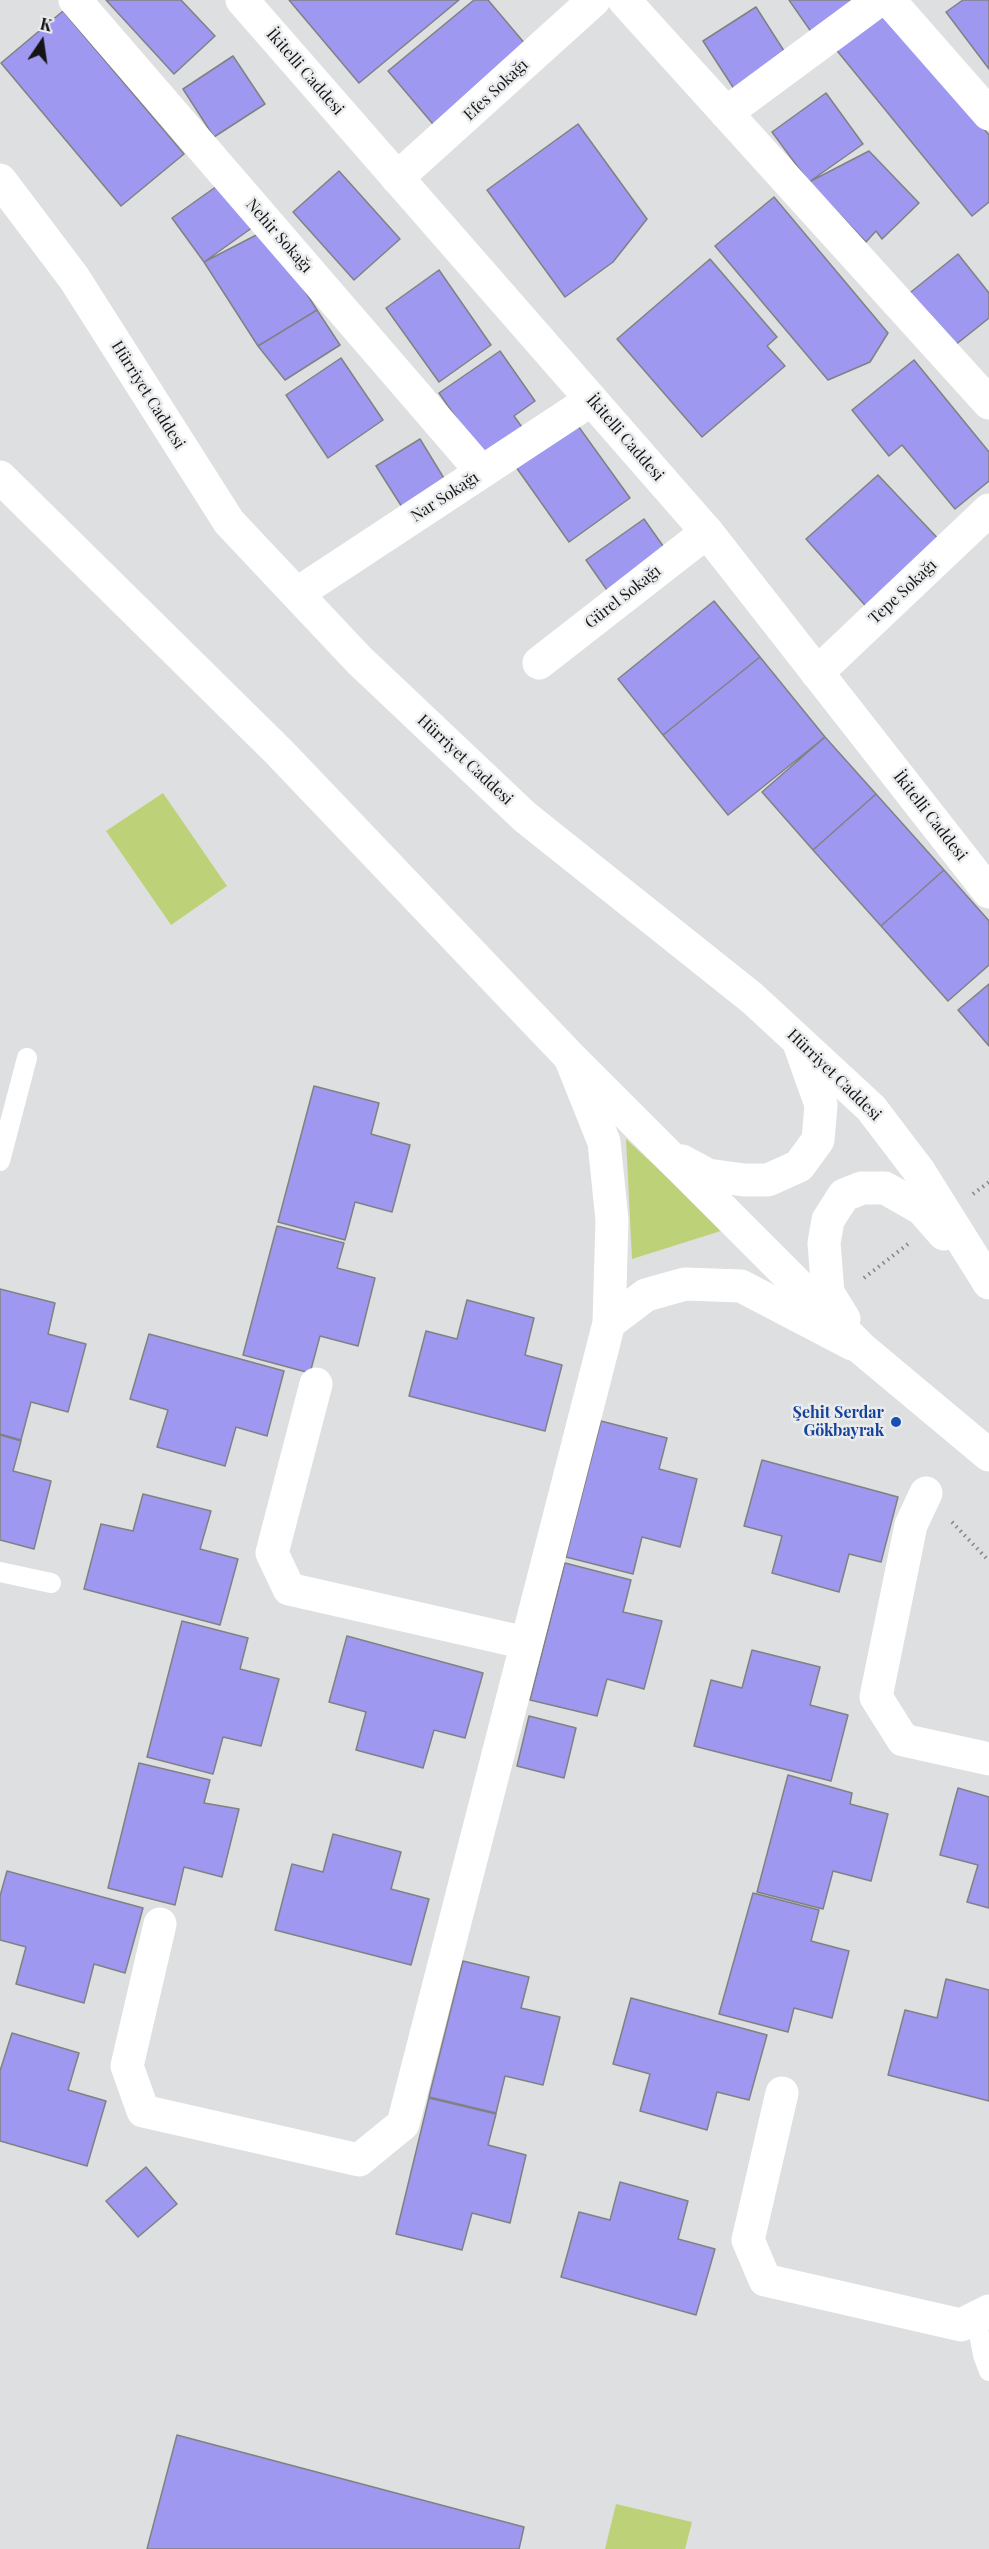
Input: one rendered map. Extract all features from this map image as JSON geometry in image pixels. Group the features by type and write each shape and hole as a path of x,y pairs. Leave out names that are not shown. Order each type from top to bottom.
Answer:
{"street":[{"name":"Nehir Sokağı","path":"75,0 482,472"},
{"name":"İkitelli Caddesi","path":"242,0 707,532 989,892"},
{"name":"Efes Sokağı","path":"398,178 594,0"},
{"path":"624,0 989,404"},
{"path":"726,113 879,0"},
{"path":"890,0 989,114"},
{"name":"Hürriyet Caddesi","path":"0,180 75,278 230,522 359,660 525,817 752,998 871,1108 920,1171 986,1280"},
{"name":"Nar Sokağı","path":"298,593 591,400"},
{"path":"0,477 279,752 570,1057 862,1349 989,1455"},
{"name":"Tepe Sokağı","path":"817,673 989,510"},
{"name":"Gürel Sokağı","path":"539,663 707,532"},
{"path":"659,1148 708,1175 744,1180 768,1180 799,1166 818,1140 821,1105 797,1038"},
{"path":"160,1924 127,2066 143,2111 359,2160 403,2124 609,1323 612,1220 604,1142 570,1057"},
{"path":"862,1349 828,1293 824,1270 828,1220 844,1195 862,1188 885,1188 922,1209 986,1280"},
{"path":"609,1323 646,1295 685,1284 741,1287 862,1349"},
{"path":"316,1384 272,1553 289,1588 526,1643"},
{"path":"926,1493 911,1525 876,1697 903,1740 989,1759"},
{"path":"782,2093 748,2240 765,2280 961,2325 983,2314"}],"lane":[{"path":"0,1161 27,1058"},
{"path":"0,1572 51,1583"},
{"path":"983,2314 983,2355 989,2371"}],"path":[{"path":"970,1196 989,1182"},
{"path":"857,1284 914,1240"},
{"path":"952,1523 989,1562"}],"green space":[{"path":"163,793 227,886 171,925 106,831"},
{"path":"626,1139 724,1230 632,1259"},
{"path":"616,2504 692,2522 685,2549 605,2549"}],"building":[{"path":"106,0 181,0 215,36 174,74"},
{"path":"289,0 459,0 359,83"},
{"path":"474,0 488,0 532,52 438,130 388,71"},
{"path":"789,0 860,0 812,33"},
{"path":"963,0 989,0 989,69 946,12"},
{"path":"756,7 793,65 740,98 703,41"},
{"path":"883,7 989,135 989,202 972,216 834,47"},
{"path":"63,11 184,154 121,206 1,63"},
{"path":"233,56 265,104 214,137 183,89"},
{"path":"826,93 863,144 809,182 772,132"},
{"path":"578,124 647,219 613,262 565,297 487,190"},
{"path":"869,151 919,203 882,239 876,231 866,242 809,182"},
{"path":"339,171 400,239 354,280 293,212"},
{"path":"224,181 256,225 204,262 172,218"},
{"path":"774,197 888,333 870,362 828,380 715,246"},
{"path":"266,230 317,310 258,346 204,262"},
{"path":"958,254 989,293 989,318 949,350 906,296"},
{"path":"710,259 777,337 767,346 785,366 702,437 617,339"},
{"path":"439,270 491,345 439,382 386,308"},
{"path":"317,310 340,345 285,380 258,346"},
{"path":"500,351 535,401 514,416 529,437 488,464 439,393"},
{"path":"341,358 383,420 328,458 286,395"},
{"path":"914,360 989,452 989,481 955,509 902,445 889,456 852,410"},
{"path":"576,423 630,498 569,542 516,467"},
{"path":"420,439 445,480 402,507 376,466"},
{"path":"878,475 945,546 872,613 806,539"},
{"path":"644,519 668,553 609,593 586,560"},
{"path":"714,601 760,657 663,735 618,679"},
{"path":"760,657 825,737 728,815 663,735"},
{"path":"825,737 876,794 813,850 762,792"},
{"path":"876,794 944,870 881,926 813,850"},
{"path":"944,870 989,921 989,965 948,1001 881,926"},
{"path":"989,984 989,1046 958,1010"},
{"path":"314,1086 379,1103 371,1134 410,1145 392,1212 355,1202 345,1240 278,1222"},
{"path":"277,1226 344,1243 337,1268 375,1278 358,1346 320,1336 310,1373 243,1355"},
{"path":"0,1289 55,1303 48,1334 86,1344 68,1412 31,1402 21,1440 0,1434"},
{"path":"467,1300 534,1318 525,1355 562,1365 545,1431 409,1396 426,1331 457,1339"},
{"path":"149,1334 284,1371 267,1436 236,1427 225,1466 157,1447 168,1410 130,1399"},
{"path":"601,1421 667,1438 659,1469 697,1479 680,1547 642,1537 633,1574 566,1557"},
{"path":"0,1435 21,1441 13,1471 51,1481 34,1549 0,1540"},
{"path":"762,1460 898,1497 881,1562 849,1554 839,1592 772,1573 782,1536 744,1526"},
{"path":"143,1494 211,1511 200,1549 238,1559 220,1625 84,1589 101,1524 133,1531"},
{"path":"565,1563 631,1580 623,1612 662,1621 644,1689 607,1679 597,1716 530,1700"},
{"path":"182,1621 248,1638 240,1669 279,1679 261,1746 223,1737 213,1774 147,1757"},
{"path":"347,1636 483,1673 465,1738 434,1730 423,1768 356,1750 366,1712 329,1702"},
{"path":"752,1650 820,1667 810,1705 848,1715 831,1781 694,1746 711,1680 742,1688"},
{"path":"529,1716 576,1728 564,1778 517,1766"},
{"path":"139,1763 210,1780 204,1803 239,1809 222,1877 184,1867 175,1905 108,1888"},
{"path":"788,1775 852,1793 850,1804 888,1814 871,1881 833,1871 823,1909 757,1892"},
{"path":"958,1788 989,1797 989,1908 967,1902 978,1865 940,1855"},
{"path":"333,1834 401,1852 391,1889 429,1899 411,1965 275,1930 292,1864 323,1872"},
{"path":"7,1871 143,1908 125,1973 94,1964 84,2003 16,1984 26,1947 0,1940 0,1896"},
{"path":"753,1893 819,1910 811,1941 849,1951 832,2018 794,2008 788,2032 719,2014"},
{"path":"463,1961 529,1977 521,2008 560,2017 543,2085 505,2076 496,2113 429,2097"},
{"path":"946,1979 989,1990 989,2101 888,2075 905,2010 937,2018"},
{"path":"631,1998 767,2035 749,2100 717,2092 707,2130 640,2111 650,2074 613,2064"},
{"path":"12,2033 79,2053 68,2090 106,2101 87,2166 0,2141 0,2071"},
{"path":"429,2098 496,2114 488,2145 526,2155 510,2223 472,2213 462,2250 396,2234"},
{"path":"146,2167 177,2204 138,2237 106,2201"},
{"path":"620,2182 688,2201 678,2239 715,2249 696,2315 561,2277 579,2212 610,2220"},
{"path":"177,2435 524,2527 519,2549 147,2549"}],"place":[{"name":"Şehit Serdar Gökbayrak","path":"896,1422"}]}
